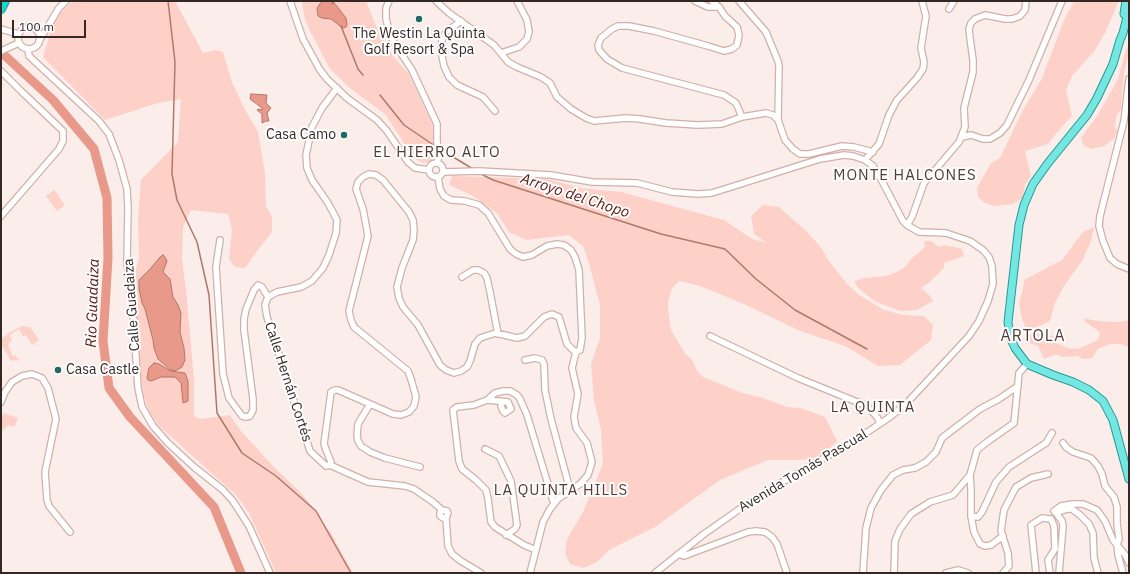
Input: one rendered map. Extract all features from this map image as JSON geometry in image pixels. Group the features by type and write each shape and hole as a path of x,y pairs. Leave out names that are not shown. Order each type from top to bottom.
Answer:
{"highway":[{"path":"1,9 5,1"}],"main road":[{"path":"1126,1 1120,40 1113,64 1097,98 1082,121 1048,163 1034,184 1024,205 1018,233 1008,322 1010,337 1014,348 1026,364 1033,368 1078,384 1089,390 1103,401 1113,420 1129,479"},
{"path":"1120,40 1129,10"}],"street":[{"path":"1,51 16,45 28,49 35,47 59,8 66,1"},
{"path":"290,1 303,39 320,70 347,98 377,120 387,131 408,162 415,168 429,170"},
{"path":"389,1 386,8 386,19 393,42 412,70 437,124 439,156 437,163"},
{"path":"436,1 460,21 494,45 508,62 516,67 541,77 550,84 557,97 571,110 594,121 626,118 666,124 722,124 742,117 766,113 773,115 778,120"},
{"path":"501,53 519,47 527,39 529,32 527,20 517,1"},
{"path":"695,1 708,7 719,7"},
{"path":"712,1 737,27 739,35 737,45 732,49 724,51 654,31 629,26 618,26 601,38 598,44 599,50 606,60 622,68 724,95 736,103 742,117"},
{"path":"739,1 766,32 778,62 778,120 786,140 793,148 800,154 810,154 842,146 854,147 873,152"},
{"path":"865,160 879,144 889,114 897,100 923,69 924,62 921,48 926,16 922,1"},
{"path":"949,9 954,1"},
{"path":"429,170 433,177 438,177 443,172 551,175 592,182 637,183 672,192 698,194 712,193 820,160 844,155 853,156 865,160 873,166 903,221 907,225 912,217 924,183 962,137 965,127 964,108 973,72 969,29 971,23 975,19 985,15 1005,19 1012,19 1020,16 1025,10 1026,1"},
{"path":"962,137 972,135 983,139 990,139 1000,133 1007,125 1029,80 1062,1"},
{"path":"460,21 446,32 442,40 441,51 444,66 449,77 457,84 484,97 495,111"},
{"path":"16,45 18,34 23,29 30,28 37,31 40,37 39,41"},
{"path":"1,29 18,34"},
{"name":"Calle Guadaiza","path":"28,49 30,56 99,121 109,134 119,160 127,189 127,262 133,312 138,388 142,407 153,426 168,443 194,467 223,490 233,501 249,526 270,573"},
{"path":"1,71 63,131 63,141 59,149 1,216"},
{"path":"1129,79 1124,121 1100,216 1099,226 1110,258 1117,264 1129,269"},
{"path":"220,240 216,267 223,374 229,398 242,416 246,417 250,416 253,410 253,399 244,330 244,319 246,309 254,290 258,285 262,287 268,297 277,292 301,287 312,281 323,268 330,255 336,233 337,220 328,203 312,180 307,168 306,155 312,127 322,108 337,88"},
{"path":"965,127 969,129 972,135"},
{"path":"429,170 430,166 437,163"},
{"path":"437,163 442,166 443,172"},
{"name":"Calle Hernán Cortés","path":"268,297 265,305 267,317 310,452 326,466 330,465 331,462 324,444 331,392 338,390 393,414 401,415 409,412 414,406 416,397 408,371 354,328 351,320 349,311 368,236 356,189 358,182 362,177 369,174 376,175 383,180 409,212 413,220 413,240 402,268 397,287 399,298 403,307 418,325 440,365 446,370 454,373 467,367 475,344 480,338 496,333 517,338 525,336 544,317 552,314 559,318 567,344 576,352"},
{"path":"438,177 440,189 444,196 451,200 465,201 479,205 488,213 510,249 516,254 523,257 532,255 547,246 557,244 564,245 571,250 579,270 582,338 580,350 576,352 572,368 578,394 574,417 576,428 587,442 592,462 588,476 580,484 558,499 543,522 530,573"},
{"name":"Avenida Tomás Pascual","path":"655,573 704,534 744,506 854,441 880,423 905,404 969,336 979,321 988,301 993,284 992,266 989,257 983,250 970,241 952,235 934,232 919,232 907,225"},
{"path":"462,276 473,270 478,270 484,273 487,278 498,334"},
{"path":"710,336 798,378 867,406 877,417 880,423"},
{"path":"525,360 535,358 542,360 544,364 545,390 551,419 570,490"},
{"path":"1003,536 991,545 985,546 980,544 974,532 971,516 970,475 977,450 1014,424 1020,373 1026,364"},
{"path":"1,402 5,392 12,382 22,376 32,374 42,378 48,388 56,419 45,472 47,500 49,506 70,532"},
{"path":"863,573 866,528 870,508 881,490 893,475 903,470 915,468 926,462 936,452 942,438 980,409 999,399 1018,386"},
{"path":"536,550 506,535 494,527 491,522 486,490 462,469 459,460 453,410 457,407 474,405 487,400 495,393 502,390 517,394 527,415 554,504"},
{"path":"487,400 508,402 511,409 505,413 501,406"},
{"path":"370,404 358,424 357,435 361,446 370,452 386,458 420,467"},
{"path":"971,516 978,517 982,512 996,482 1009,467 1046,443 1052,433"},
{"path":"1063,443 1073,452 1091,458 1098,466 1105,486 1114,497 1117,506 1116,514 1120,539 1118,545 1118,555 1123,573"},
{"path":"485,449 499,456 511,481 517,525 515,529 506,535"},
{"path":"330,465 368,482 405,486 414,489 433,502 442,510 440,516 446,518 448,546 452,554 481,573"},
{"path":"1003,573 1009,566 1008,553 1001,531 1004,510 1016,487 1032,478 1048,474"},
{"path":"894,573 895,541 900,529 911,514 930,502 953,495 970,475"},
{"path":"1059,573 1063,526 1054,511 1062,506 1084,504 1097,510 1101,514 1113,540 1118,545 1122,553 1126,556 1129,563"},
{"path":"1056,513 1067,509 1072,509 1089,524 1093,533 1094,558 1098,573"},
{"path":"1036,573 1031,525 1042,518 1051,519 1054,526 1055,549 1048,560 1050,573"},
{"path":"678,554 684,556 748,532 765,532 777,544 787,573"},
{"path":"946,573 958,570 968,573"}],"shaded area":[{"path":"72,1 175,1 203,53 215,50 223,52 232,82 244,108 258,132 265,173 266,206 272,217 272,232 245,268 235,267 229,259 232,229 228,214 191,210 183,227 182,259 194,381 194,416 200,419 230,415 240,430 273,466 303,495 331,533 353,573 276,573 249,513 236,495 158,425 149,411 143,395 133,279 139,259 138,220 141,180 178,142 181,99 158,103 105,120 43,57 54,20"},
{"path":"302,1 366,1 377,28 393,56 409,74 433,126 434,153 432,161 423,163 411,157 401,138 385,114 351,89 330,69 310,31 304,16"},
{"path":"322,1 331,1 336,5 346,18 346,27 343,28 331,19 318,16 317,8"},
{"path":"1074,1 1119,1 1105,33 1095,50 1072,76 1066,90 1072,116 1048,144 1025,151 1031,176 1025,185 1023,198 1013,204 994,206 983,202 978,197 977,188 991,163 1000,158 1023,110 1042,78 1064,20"},
{"path":"1127,46 1129,53 1124,74 1121,109 1116,116 1115,128 1117,130 1114,139 1104,146 1091,149 1084,146 1081,138 1099,113 1118,79"},
{"path":"251,94 267,95 266,103 271,108 267,113 269,121 262,123 262,114 257,110 262,110 262,108 250,99"},
{"path":"452,176 547,179 581,188 621,192 724,220 752,239 767,243 754,234 751,216 763,205 779,207 806,231 820,246 829,261 847,284 859,295 884,310 903,315 924,316 933,325 931,340 900,365 878,366 845,346 800,331 744,304 700,286 679,281 672,288 668,303 671,330 684,352 692,360 697,371 703,377 742,393 763,398 787,407 800,408 825,417 837,441 827,451 812,459 768,460 720,480 655,527 609,550 597,562 583,568 570,564 565,553 567,539 583,512 603,464 601,430 594,400 591,364 600,338 600,305 590,267 583,246 569,235 526,240 509,232 497,213 473,196 449,185"},
{"path":"54,190 65,205 57,211 46,196"},
{"path":"1094,227 1091,241 1082,261 1064,286 1055,303 1050,321 1035,328 1026,328 1022,319 1019,303 1024,280 1062,260 1083,232"},
{"path":"924,241 931,241 939,247 945,245 962,249 964,256 944,263 944,268 930,282 921,288 933,301 917,310 901,311 876,302 858,288 854,281 865,278 886,276 905,267 925,246"},
{"path":"163,255 167,261 163,272 170,279 173,297 181,313 180,332 185,360 182,367 175,371 171,370 158,359 139,289 139,280"},
{"path":"1085,318 1111,322 1129,320 1129,347 1120,344 1110,344 1098,349 1092,358 1083,359 1077,356 1063,357 1056,354 1044,359 1038,346 1023,338 1033,333 1059,337 1054,342 1068,348 1078,349 1098,340 1100,332 1085,322"},
{"path":"22,326 30,327 39,340 32,345 26,335 23,337 19,329 10,335 12,341 8,344 13,357 15,355 20,361 11,361 1,344 1,339 10,332"},
{"path":"154,363 159,364 171,371 185,373 188,381 188,401 183,403 181,383 175,377 161,377 151,381 148,380 149,368"},
{"path":"4,413 18,418 15,426 8,426 1,431 1,419"}],"waterway":[{"path":"168,1 175,62 172,174 177,200 197,242 209,295 217,413 242,453 276,476 316,511 351,573"},
{"name":"Arroyo del Chopo","path":"332,4 335,1"},
{"name":"Arroyo del Chopo","path":"341,26 358,69 363,75"},
{"name":"Rio Guadaiza","path":"1,52 53,100 94,149 107,198 108,258 103,341 109,388 130,417 214,507 241,573"},
{"name":"Arroyo del Chopo","path":"380,95 404,125 435,146"},
{"name":"Arroyo del Chopo","path":"440,149 473,169"},
{"name":"Arroyo del Chopo","path":"481,174 493,180 661,234 725,249 756,279 795,310 867,349"}],"place":[{"name":"The Westin La Quinta Golf Resort & Spa","path":"419,19"},
{"name":"Casa Camo","path":"344,135"},
{"name":"Casa Castle","path":"58,370"}],"district":[{"name":"EL HIERRO ALTO","path":"437,153"},
{"name":"MONTE HALCONES","path":"905,176"},
{"name":"ARTOLA","path":"1033,336"},
{"name":"LA QUINTA","path":"873,408"},
{"name":"LA QUINTA HILLS","path":"561,491"}]}
